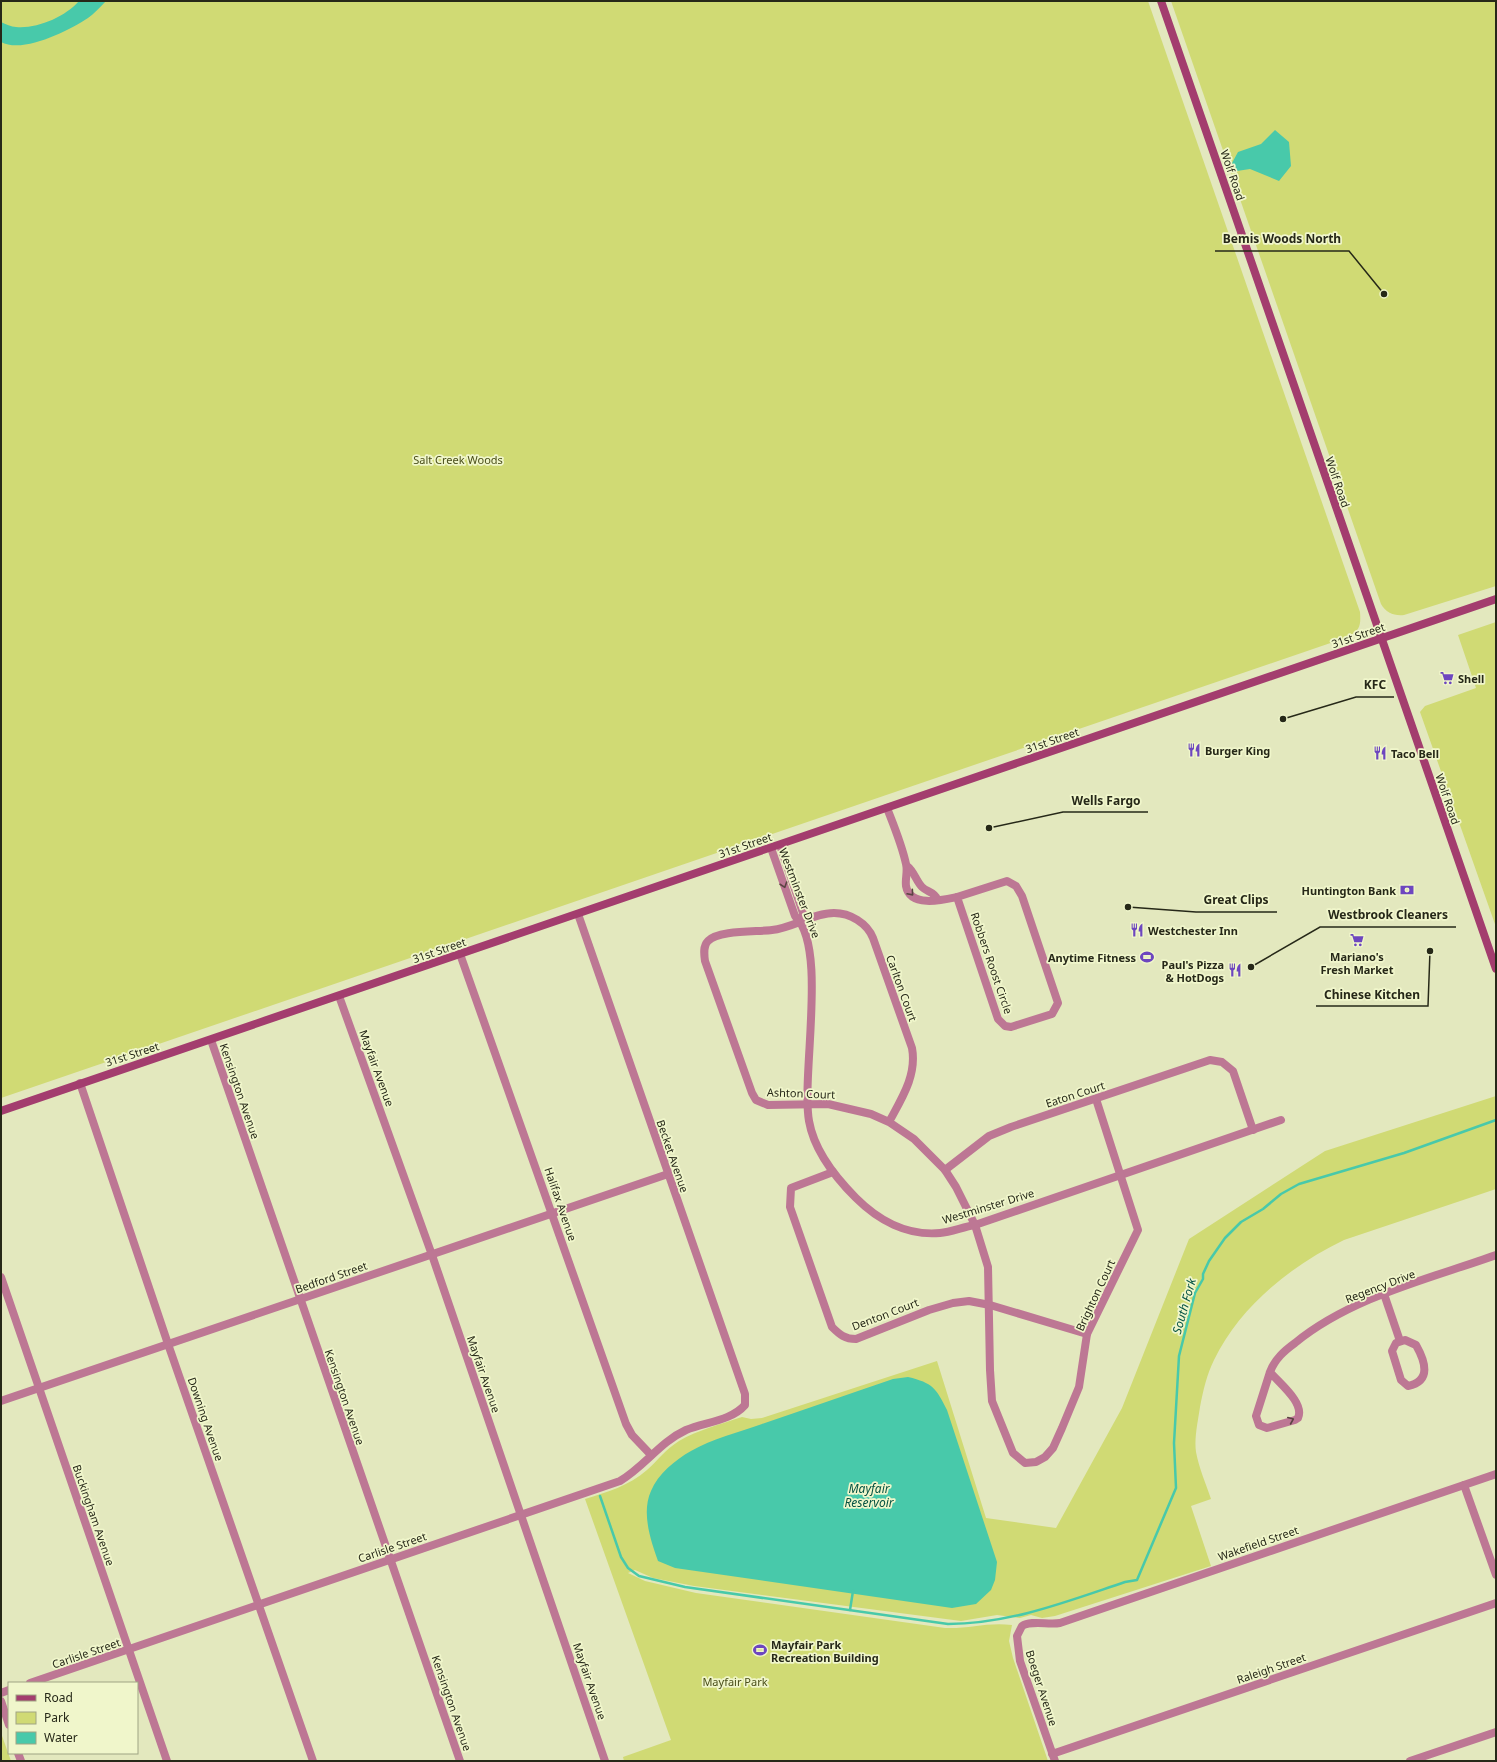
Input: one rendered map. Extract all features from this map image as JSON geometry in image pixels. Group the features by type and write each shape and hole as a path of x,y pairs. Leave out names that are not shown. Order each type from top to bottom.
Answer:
{"main road":[{"name":"Wolf Road","path":"1161,1 1496,969"},
{"name":"31st Street","path":"1,1111 1496,599"}],"street":[{"name":"Robbers Roost Circle","path":"887,808 907,866 906,887 911,895 921,900 931,901 957,897 1007,881 1016,886 1022,896 1057,997 1057,1007 1052,1014 1016,1027 1011,1027 1002,1023 998,1018 957,897"},
{"path":"780,845 803,913 801,922"},
{"name":"Westminster Drive","path":"771,848 795,916 801,922 809,950 812,983 807,1060 809,1122 816,1142 833,1172 866,1208 886,1222 909,1231 939,1233 975,1224 1281,1120"},
{"name":"Robbers Roost Circle","path":"907,866 911,869 922,887 935,894 937,899"},
{"name":"Carlton Court","path":"801,922 834,913 852,917 863,924 871,933 914,1057 914,1065 908,1084 890,1122"},
{"name":"Becket Avenue","path":"578,914 745,1394 746,1405"},
{"name":"Ashton Court","path":"801,922 774,930 718,935 708,941 704,953 754,1097 761,1103 768,1105 808,1103 845,1107 890,1122 914,1139 945,1170 956,1187 975,1224 988,1267 990,1305"},
{"name":"Halifax Avenue","path":"460,954 553,1213 626,1424 632,1435 651,1455"},
{"name":"Mayfair Avenue","path":"340,996 432,1254 605,1761"},
{"name":"Kensington Avenue","path":"210,1040 460,1761"},
{"name":"Eaton Court","path":"945,1170 989,1136 1011,1127 1210,1060 1222,1062 1233,1071 1253,1130"},
{"name":"Downing Avenue","path":"80,1083 168,1344 314,1761"},
{"name":"Brighton Court","path":"990,1305 990,1370 992,1401 1013,1454 1025,1463 1036,1462 1045,1457 1053,1448 1062,1428 1079,1387 1087,1334 1138,1230 1096,1098"},
{"name":"Denton Court","path":"833,1172 791,1188 790,1207 832,1327 846,1339 856,1339 929,1310 953,1303 969,1301 990,1305 1087,1334"},
{"name":"Bedford Street","path":"1,1401 668,1174"},
{"name":"Regency Drive","path":"1270,1372 1298,1403 1300,1414 1295,1420 1272,1428 1263,1427 1257,1421 1256,1416 1270,1372 1276,1359 1318,1326 1355,1306 1384,1294 1496,1255"},
{"name":"Buckingham Avenue","path":"1,1277 167,1761"},
{"path":"1384,1294 1400,1341"},
{"path":"1400,1341 1413,1343 1418,1349 1425,1369 1424,1377 1416,1384 1408,1386 1401,1380 1392,1351 1400,1341"},
{"name":"Carlisle Street","path":"33,1682 129,1650 259,1603 620,1481 638,1470 651,1455 677,1435 736,1413 746,1405"},
{"name":"Wakefield Street","path":"1026,1624 1046,1625 1060,1623 1496,1474"},
{"path":"1464,1485 1496,1575"},
{"name":"Raleigh Street","path":"1054,1758 1496,1602"},
{"name":"Boeger Avenue","path":"1026,1624 1022,1626 1017,1636 1018,1654 1054,1758"},
{"path":"1,1701 8,1722"},
{"path":"1410,1761 1496,1732"}],"green space":[{"name":"Salt Creek Woods","path":"1,1 1148,1 1360,612 1359,627 1348,637 1,1098"},
{"path":"1171,1 1496,1 1496,586 1404,615 1391,613 1385,610 1381,604"},
{"path":"1496,622 1496,927 1420,712 1425,706 1476,688 1458,635"},
{"name":"Mayfair Park","path":"1496,1096 1496,1189 1344,1240 1325,1250 1305,1262 1269,1289 1238,1322 1225,1340 1207,1377 1201,1401 1196,1435 1197,1458 1211,1499 1191,1506 1211,1566 1055,1616 1042,1618 1031,1615 1020,1618 997,1615 961,1621 694,1586 653,1578 635,1570 628,1573 645,1581 696,1593 945,1628 962,1628 994,1624 1012,1625 1009,1641 1013,1658 1048,1761 624,1761 623,1757 671,1740 585,1499 618,1488 640,1476 674,1444 702,1430 742,1417 751,1419 762,1418 937,1361 986,1518 1056,1528 1122,1408 1189,1239 1325,1151"},
{"path":"1,1733 11,1761 1,1761"}],"water":[{"path":"79,1 106,1 88,18 69,29 45,39 21,45 10,45 1,42 1,22 16,27 41,24 58,17"},
{"path":"1275,130 1289,142 1291,166 1279,181 1250,169 1237,171 1232,163 1238,152 1261,144"},
{"name":"Mayfair Reservoir","path":"908,1377 928,1384 933,1388 940,1396 947,1410 997,1562 995,1580 991,1590 976,1604 952,1608 675,1568 658,1561 648,1527 648,1500 658,1479 679,1459 699,1447 726,1436 893,1379"}],"waterway":[{"name":"South Fork","path":"600,1496 621,1557 628,1568 639,1576 685,1587 948,1624 971,1623 1016,1616 1060,1604 1125,1582 1137,1580 1176,1488 1174,1443 1179,1356 1195,1293 1203,1279 1203,1274 1209,1261 1225,1238 1241,1222 1263,1209 1281,1194 1299,1184 1404,1153 1496,1120"},
{"path":"850,1610 853,1591"}],"place":[{"name":"Bemis Woods North","path":"1384,294"},
{"name":"Shell","path":"1447,678"},
{"name":"KFC","path":"1283,719"},
{"name":"Burger King","path":"1194,750"},
{"name":"Taco Bell","path":"1380,753"},
{"name":"Wells Fargo","path":"989,828"},
{"name":"Huntington Bank","path":"1407,890"},
{"name":"Great Clips","path":"1128,907"},
{"name":"Westchester Inn","path":"1137,930"},
{"name":"Mariano's Fresh Market","path":"1357,940"},
{"name":"Chinese Kitchen","path":"1430,951"},
{"name":"Anytime Fitness","path":"1147,957"},
{"name":"Westbrook Cleaners","path":"1251,967"},
{"name":"Paul's Pizza & HotDogs","path":"1235,970"},
{"name":"Mayfair Park Recreation Building","path":"760,1650"}]}
